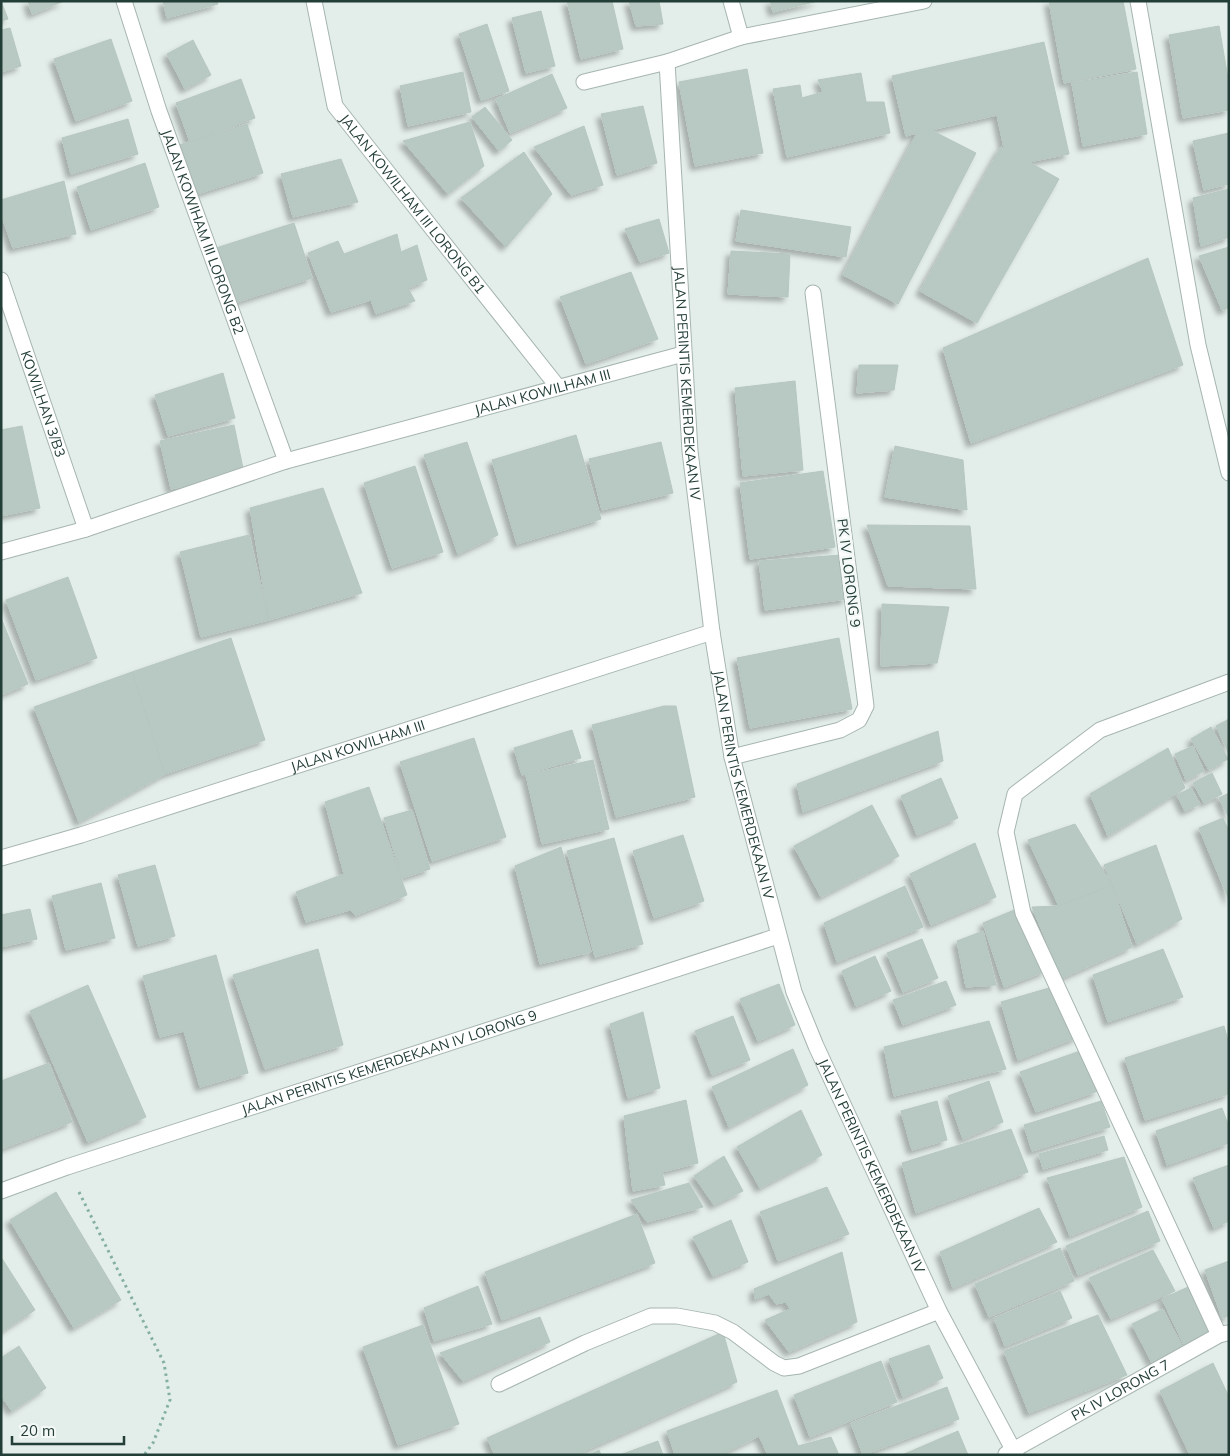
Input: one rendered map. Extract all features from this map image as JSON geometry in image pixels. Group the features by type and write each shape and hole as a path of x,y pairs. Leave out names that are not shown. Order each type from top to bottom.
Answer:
{"street":[{"name":"JALAN KOWIHAM III LORONG B2","path":"124,1 159,111 286,461"},
{"name":"JALAN KOWILHAM III LORONG B1","path":"314,1 335,106 558,387"},
{"path":"731,1 741,37"},
{"path":"584,82 667,62 741,37 924,1"},
{"path":"1138,1 1198,345 1229,473"},
{"name":"JALAN PERINTIS KEMERDEKAAN IV","path":"667,62 690,451 712,632 732,757 763,868 778,936 794,992 816,1046 938,1311 1012,1453"},
{"name":"KOWILHAN 3/B3","path":"1,280 86,529"},
{"name":"PK IV LORONG 9","path":"732,757 840,730 859,720 866,706 813,293"},
{"name":"JALAN KOWILHAM III","path":"1,552 86,529 286,461 683,354"},
{"name":"JALAN KOWILHAM III","path":"1,858 81,835 712,632"},
{"path":"1224,1334 1023,913 1006,832 1015,794 1100,730 1229,682"},
{"name":"JALAN PERINTIS KEMERDEKAAN IV LORONG 9","path":"1,1191 67,1167 778,936"},
{"path":"499,1384 584,1343 651,1316 677,1316 715,1323 733,1332 774,1363 784,1368 798,1366 938,1311"},
{"name":"PK IV LORONG 7","path":"1012,1453 1224,1334"}],"path":[{"path":"67,1167 164,1363 170,1400 153,1443 144,1455"}],"building":[{"path":"1,1 8,19 1,21"},
{"path":"28,1 64,1 32,14"},
{"path":"163,1 217,1 218,4 167,18"},
{"path":"567,1 612,1 623,49 581,59"},
{"path":"629,1 659,1 663,24 636,26"},
{"path":"770,1 818,1 773,12"},
{"path":"1049,1 1123,1 1136,69 1064,83"},
{"path":"541,11 555,66 526,73 512,18"},
{"path":"487,24 509,91 481,100 459,34"},
{"path":"1219,26 1229,84 1229,110 1183,118 1169,35"},
{"path":"10,28 21,66 1,72 1,30"},
{"path":"111,39 132,101 76,121 54,59"},
{"path":"193,40 211,75 185,89 167,54"},
{"path":"1044,42 1069,154 1029,162 1059,179 977,323 920,291 1001,147 1004,148 997,115 931,130 976,153 898,304 843,275 917,133 906,136 892,76"},
{"path":"747,69 763,153 695,166 679,82"},
{"path":"463,72 471,112 408,126 400,86"},
{"path":"1137,72 1147,134 1083,146 1072,83"},
{"path":"861,73 866,102 884,102 890,133 787,157 773,89 800,85 802,98 823,92 818,80"},
{"path":"552,74 567,108 510,133 496,99"},
{"path":"241,79 255,118 190,142 176,103"},
{"path":"643,106 657,163 617,175 601,114"},
{"path":"485,107 512,140 499,151 472,117"},
{"path":"128,119 138,154 71,174 62,138"},
{"path":"470,122 484,166 448,194 403,141"},
{"path":"247,124 263,173 194,195 179,145"},
{"path":"584,126 603,185 571,195 534,147"},
{"path":"1229,133 1229,184 1204,190 1193,141"},
{"path":"524,152 552,194 506,247 461,198"},
{"path":"341,159 358,202 293,217 281,174"},
{"path":"145,163 159,207 91,230 77,187"},
{"path":"64,181 76,234 13,248 1,214 1,200"},
{"path":"1229,189 1229,237 1201,246 1193,198"},
{"path":"741,210 851,227 846,257 736,241"},
{"path":"659,219 669,253 640,262 625,229"},
{"path":"294,223 312,278 234,303 216,248"},
{"path":"397,234 401,252 417,245 427,280 408,288 415,301 376,314 371,300 331,312 308,253 338,241 344,254"},
{"path":"1229,247 1229,308 1222,310 1199,256"},
{"path":"731,251 790,254 788,297 728,294"},
{"path":"1148,258 1183,365 971,443 943,348"},
{"path":"631,272 658,339 586,364 560,297"},
{"path":"859,365 898,365 894,390 857,393"},
{"path":"223,373 235,418 168,436 155,395"},
{"path":"795,381 803,470 743,476 735,388"},
{"path":"234,425 244,473 171,489 160,441"},
{"path":"22,426 40,508 1,516 1,430"},
{"path":"576,435 601,519 517,544 492,460"},
{"path":"467,442 498,535 458,554 424,455"},
{"path":"661,442 673,493 602,510 589,459"},
{"path":"895,446 963,460 967,510 885,497"},
{"path":"415,466 443,552 392,568 364,483"},
{"path":"823,471 835,547 750,559 740,483"},
{"path":"323,488 362,593 269,620 250,508"},
{"path":"867,525 970,526 976,589 888,586"},
{"path":"249,535 269,620 201,637 180,552"},
{"path":"842,555 847,599 765,610 759,561"},
{"path":"68,577 97,658 36,680 6,600"},
{"path":"882,604 949,607 937,663 881,666"},
{"path":"1,618 28,684 1,695"},
{"path":"231,638 265,740 165,774 132,672"},
{"path":"839,638 852,709 750,728 737,658"},
{"path":"132,672 165,774 79,822 34,707"},
{"path":"664,706 676,706 695,797 616,817 592,725"},
{"path":"1229,719 1229,754 1216,726"},
{"path":"1211,727 1228,759 1209,770 1191,739"},
{"path":"572,730 581,758 522,775 514,748"},
{"path":"938,731 943,761 803,812 797,784"},
{"path":"474,738 506,837 432,861 400,762"},
{"path":"1193,746 1204,771 1186,780 1175,754"},
{"path":"1168,748 1185,788 1108,836 1090,794"},
{"path":"593,760 609,829 542,844 526,775"},
{"path":"1212,773 1222,794 1204,803 1193,783"},
{"path":"941,778 958,818 917,835 901,796"},
{"path":"369,787 407,895 356,915 350,910 306,922 296,892 344,874 325,802"},
{"path":"1191,788 1200,804 1185,811 1177,795"},
{"path":"1229,793 1229,818 1219,798"},
{"path":"872,805 899,856 821,897 794,846"},
{"path":"412,810 430,869 402,878 384,818"},
{"path":"1223,818 1229,831 1229,900 1199,828"},
{"path":"1075,824 1112,885 1059,906 1028,840"},
{"path":"683,835 704,901 654,918 633,851"},
{"path":"614,838 643,944 595,957 567,851"},
{"path":"975,843 996,897 931,925 910,874"},
{"path":"1156,845 1182,919 1137,944 1104,865"},
{"path":"561,847 591,952 540,964 515,866"},
{"path":"155,865 175,936 138,946 118,875"},
{"path":"101,883 115,938 66,950 52,896"},
{"path":"1112,885 1132,947 1062,978 1032,907 1059,906"},
{"path":"905,886 923,927 837,962 824,923"},
{"path":"1019,908 1046,971 1004,987 983,923"},
{"path":"30,909 37,939 1,947 1,915"},
{"path":"983,931 996,985 966,987 957,941"},
{"path":"922,939 938,978 903,992 887,953"},
{"path":"318,949 343,1045 265,1069 233,975"},
{"path":"1163,949 1183,997 1108,1022 1093,975"},
{"path":"216,955 248,1073 200,1087 184,1031 160,1037 143,976"},
{"path":"875,956 891,991 856,1006 842,971"},
{"path":"946,981 956,1005 903,1025 893,1000"},
{"path":"779,984 795,1025 758,1041 740,999"},
{"path":"88,985 146,1117 88,1142 30,1011"},
{"path":"1056,986 1078,1037 1018,1060 1001,1002"},
{"path":"643,1012 660,1088 628,1098 610,1024"},
{"path":"733,1016 750,1060 712,1075 695,1031"},
{"path":"989,1021 1006,1069 894,1096 884,1047"},
{"path":"1224,1026 1229,1044 1229,1094 1145,1120 1125,1058"},
{"path":"793,1049 808,1085 729,1127 712,1087"},
{"path":"1083,1050 1098,1091 1036,1112 1020,1072"},
{"path":"49,1063 72,1122 1,1149 1,1081"},
{"path":"989,1081 1003,1122 963,1139 948,1096"},
{"path":"686,1100 698,1163 662,1172 665,1185 633,1191 624,1116"},
{"path":"937,1101 947,1140 912,1150 901,1111"},
{"path":"1101,1101 1110,1127 1032,1151 1024,1125"},
{"path":"1222,1108 1229,1127 1229,1143 1167,1165 1156,1131"},
{"path":"801,1110 822,1155 760,1188 737,1147"},
{"path":"1011,1129 1028,1172 916,1213 902,1163"},
{"path":"1104,1136 1108,1150 1043,1169 1039,1154"},
{"path":"724,1156 743,1191 714,1205 694,1176"},
{"path":"1124,1157 1142,1207 1070,1236 1047,1178"},
{"path":"1229,1165 1229,1221 1214,1228 1193,1178"},
{"path":"689,1183 703,1207 647,1222 631,1200"},
{"path":"827,1187 849,1234 778,1261 760,1212"},
{"path":"56,1192 121,1300 74,1328 10,1220"},
{"path":"1039,1208 1057,1242 953,1288 940,1252"},
{"path":"1148,1211 1160,1241 1078,1275 1066,1246"},
{"path":"637,1214 655,1263 502,1320 485,1272"},
{"path":"731,1220 748,1262 713,1276 693,1237"},
{"path":"1060,1248 1074,1281 989,1317 975,1284"},
{"path":"1153,1250 1175,1291 1111,1319 1089,1278"},
{"path":"842,1252 857,1322 789,1352 765,1320 790,1309 786,1302 776,1304 769,1294 755,1299 754,1289"},
{"path":"1,1257 35,1310 1,1332"},
{"path":"1229,1261 1229,1316 1222,1318 1205,1270"},
{"path":"478,1286 492,1324 434,1341 424,1308"},
{"path":"1188,1287 1210,1331 1184,1345 1162,1299"},
{"path":"1060,1291 1072,1318 1005,1346 994,1318"},
{"path":"1163,1309 1183,1348 1152,1363 1132,1324"},
{"path":"1098,1315 1127,1375 1029,1413 1004,1351"},
{"path":"540,1317 550,1342 463,1381 440,1353"},
{"path":"423,1325 459,1424 398,1445 363,1347"},
{"path":"723,1332 737,1382 575,1455 495,1455 487,1438"},
{"path":"929,1345 943,1378 903,1397 889,1359"},
{"path":"19,1346 46,1388 12,1411 1,1396 1,1358"},
{"path":"881,1361 897,1402 810,1437 794,1395"},
{"path":"1213,1363 1229,1397 1229,1455 1190,1455 1160,1391"},
{"path":"947,1387 959,1419 863,1455 851,1423"},
{"path":"777,1390 798,1446 831,1437 839,1455 768,1455 759,1436 720,1455 675,1455 667,1431"},
{"path":"958,1431 968,1455 902,1455"},
{"path":"658,1441 663,1455 620,1455"},
{"path":"599,1450 601,1455 589,1455"}]}
